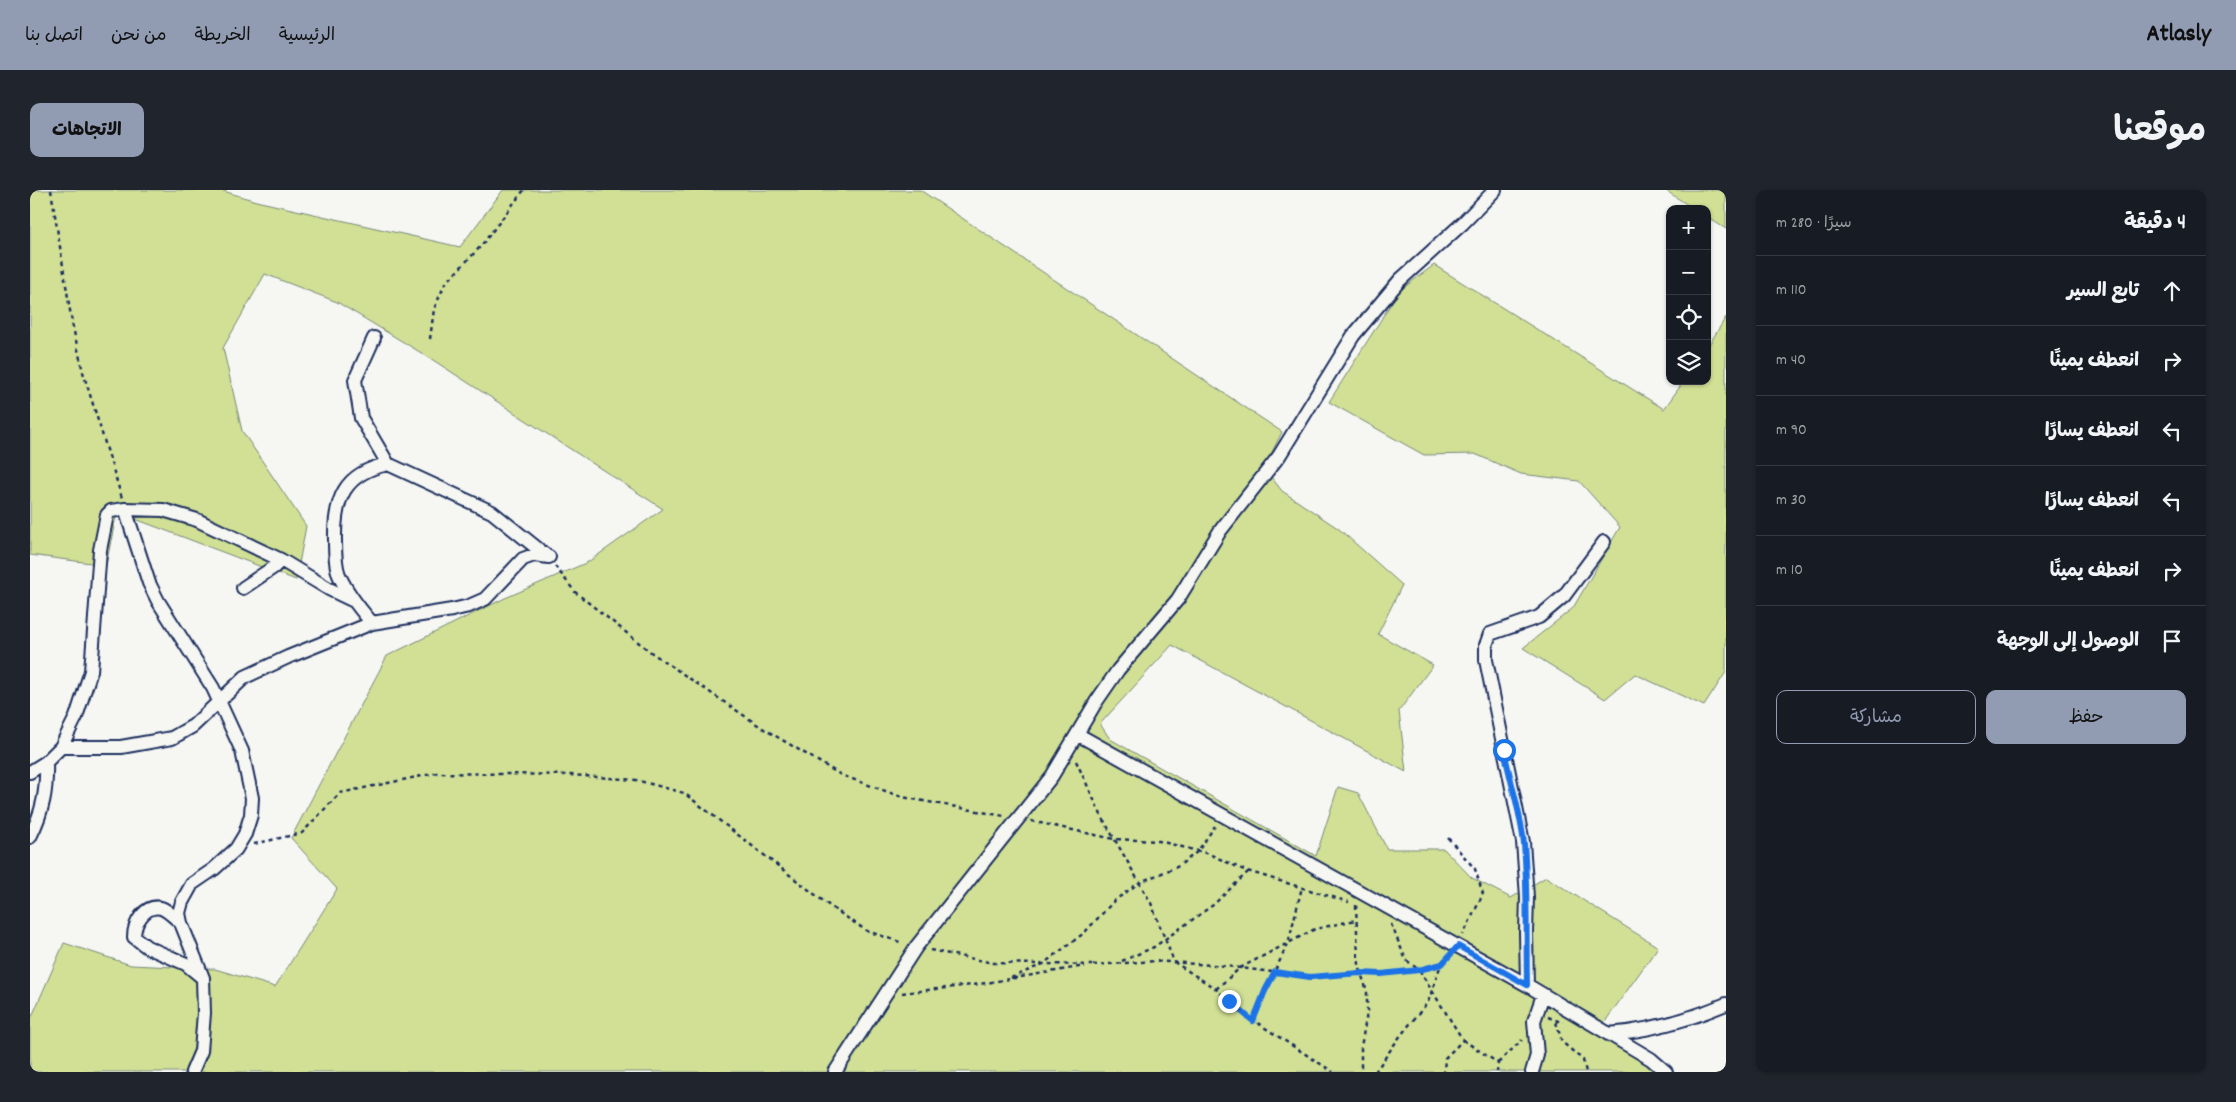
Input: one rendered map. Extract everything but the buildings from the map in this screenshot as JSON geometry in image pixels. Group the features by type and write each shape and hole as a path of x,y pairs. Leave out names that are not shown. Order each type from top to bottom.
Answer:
{"street":[{"path":"835,1072 916,948 1052,776 1118,670 1178,598 1220,531 1279,456 1353,336 1400,280 1463,223 1495,190"},
{"path":"374,338 355,380 361,418 388,464 492,512 548,557"},
{"path":"372,623 352,600 338,573 335,552 337,504 348,483 372,467 388,464"},
{"path":"125,509 149,583 219,700 242,751 252,798 251,815 245,834 236,849 214,869 192,884 186,891 179,913 181,923 203,978 204,1013 201,1051 192,1072"},
{"path":"30,772 46,762 61,747 76,717 91,671 100,550 107,515 111,511 125,509 163,510 197,520 281,560 329,589 352,600"},
{"path":"1527,985 1527,897 1524,842 1498,723 1486,660 1486,645 1490,634 1539,617 1564,596 1604,542"},
{"path":"61,747 121,747 172,738 193,726 245,678 372,623 469,606 485,598 523,559 534,556 548,557"},
{"path":"243,588 274,568 281,560"},
{"path":"1077,734 1527,985 1650,1059 1666,1072"},
{"path":"30,837 41,816 47,784 46,762"},
{"path":"181,923 162,908 152,908 143,913 134,930 134,937 147,946 186,964 203,978"},
{"path":"1532,1072 1537,1055 1534,1028 1536,1010 1543,995"},
{"path":"1608,1034 1640,1031 1702,1014 1726,1004"}],"path":[{"path":"51,190 72,323 83,372 125,509"},
{"path":"430,339 434,308 444,284 481,246 524,190"},
{"path":"548,557 575,592 652,654 764,729 841,776 902,797 1114,839 1159,841 1198,851 1249,871 1364,907"},
{"path":"1070,748 1102,817 1152,903 1174,962 1216,989 1253,1021 1333,1072"},
{"path":"236,849 302,833 340,793 436,773 571,775 636,780 684,793 831,907 868,932 916,948 993,963 1092,965"},
{"path":"1005,980 1043,964 1084,933 1114,901 1140,882 1179,866 1198,851 1222,816"},
{"path":"1375,1072 1401,1035 1428,1002 1442,964 1458,946 1483,894 1475,868 1448,838"},
{"path":"1118,963 1154,947 1213,905 1249,871"},
{"path":"1253,1021 1288,944 1302,887"},
{"path":"1356,904 1360,973 1367,991 1367,1013 1360,1047 1361,1072"},
{"path":"1216,989 1240,968 1315,929 1356,920"},
{"path":"1391,923 1406,960 1419,970 1463,1040 1498,1063"},
{"path":"886,995 1005,980 1092,965 1118,963 1174,962 1310,977 1360,973 1381,974 1419,970 1442,964"},
{"path":"1556,1022 1562,1042 1583,1060 1586,1072"},
{"path":"1497,1072 1498,1063 1534,1028"},
{"path":"1444,1072 1445,1058 1463,1040"}],"green space":[{"path":"30,190 220,190 256,201 460,247 503,190 920,190 1282,432 1264,468 1282,491 1339,529 1402,585 1378,634 1433,665 1399,711 1406,772 1172,645 1100,724 1110,739 1316,856 1338,787 1358,793 1387,849 1444,849 1472,878 1511,898 1546,877 1658,947 1599,1030 1660,1072 30,1072 30,1021 64,943 131,965 215,969 275,987 337,889 291,838 387,656 503,599 588,562 663,509 433,360 337,302 265,274 223,348 242,431 306,526 296,580 117,512 106,565 30,555"},
{"path":"1665,190 1726,190 1726,229 1711,220 1711,205 1688,205"},
{"path":"1434,265 1664,409 1681,385 1711,385 1711,341 1726,317 1726,672 1704,706 1635,674 1605,699 1523,648 1573,608 1620,527 1579,481 1521,474 1475,454 1424,455 1329,402 1399,291"}],"route":[{"path":"1229,1001 1253,1021 1275,972 1310,977 1360,973 1381,974 1419,970 1442,964 1458,946 1527,985 1527,897 1524,842 1504,750"}]}
